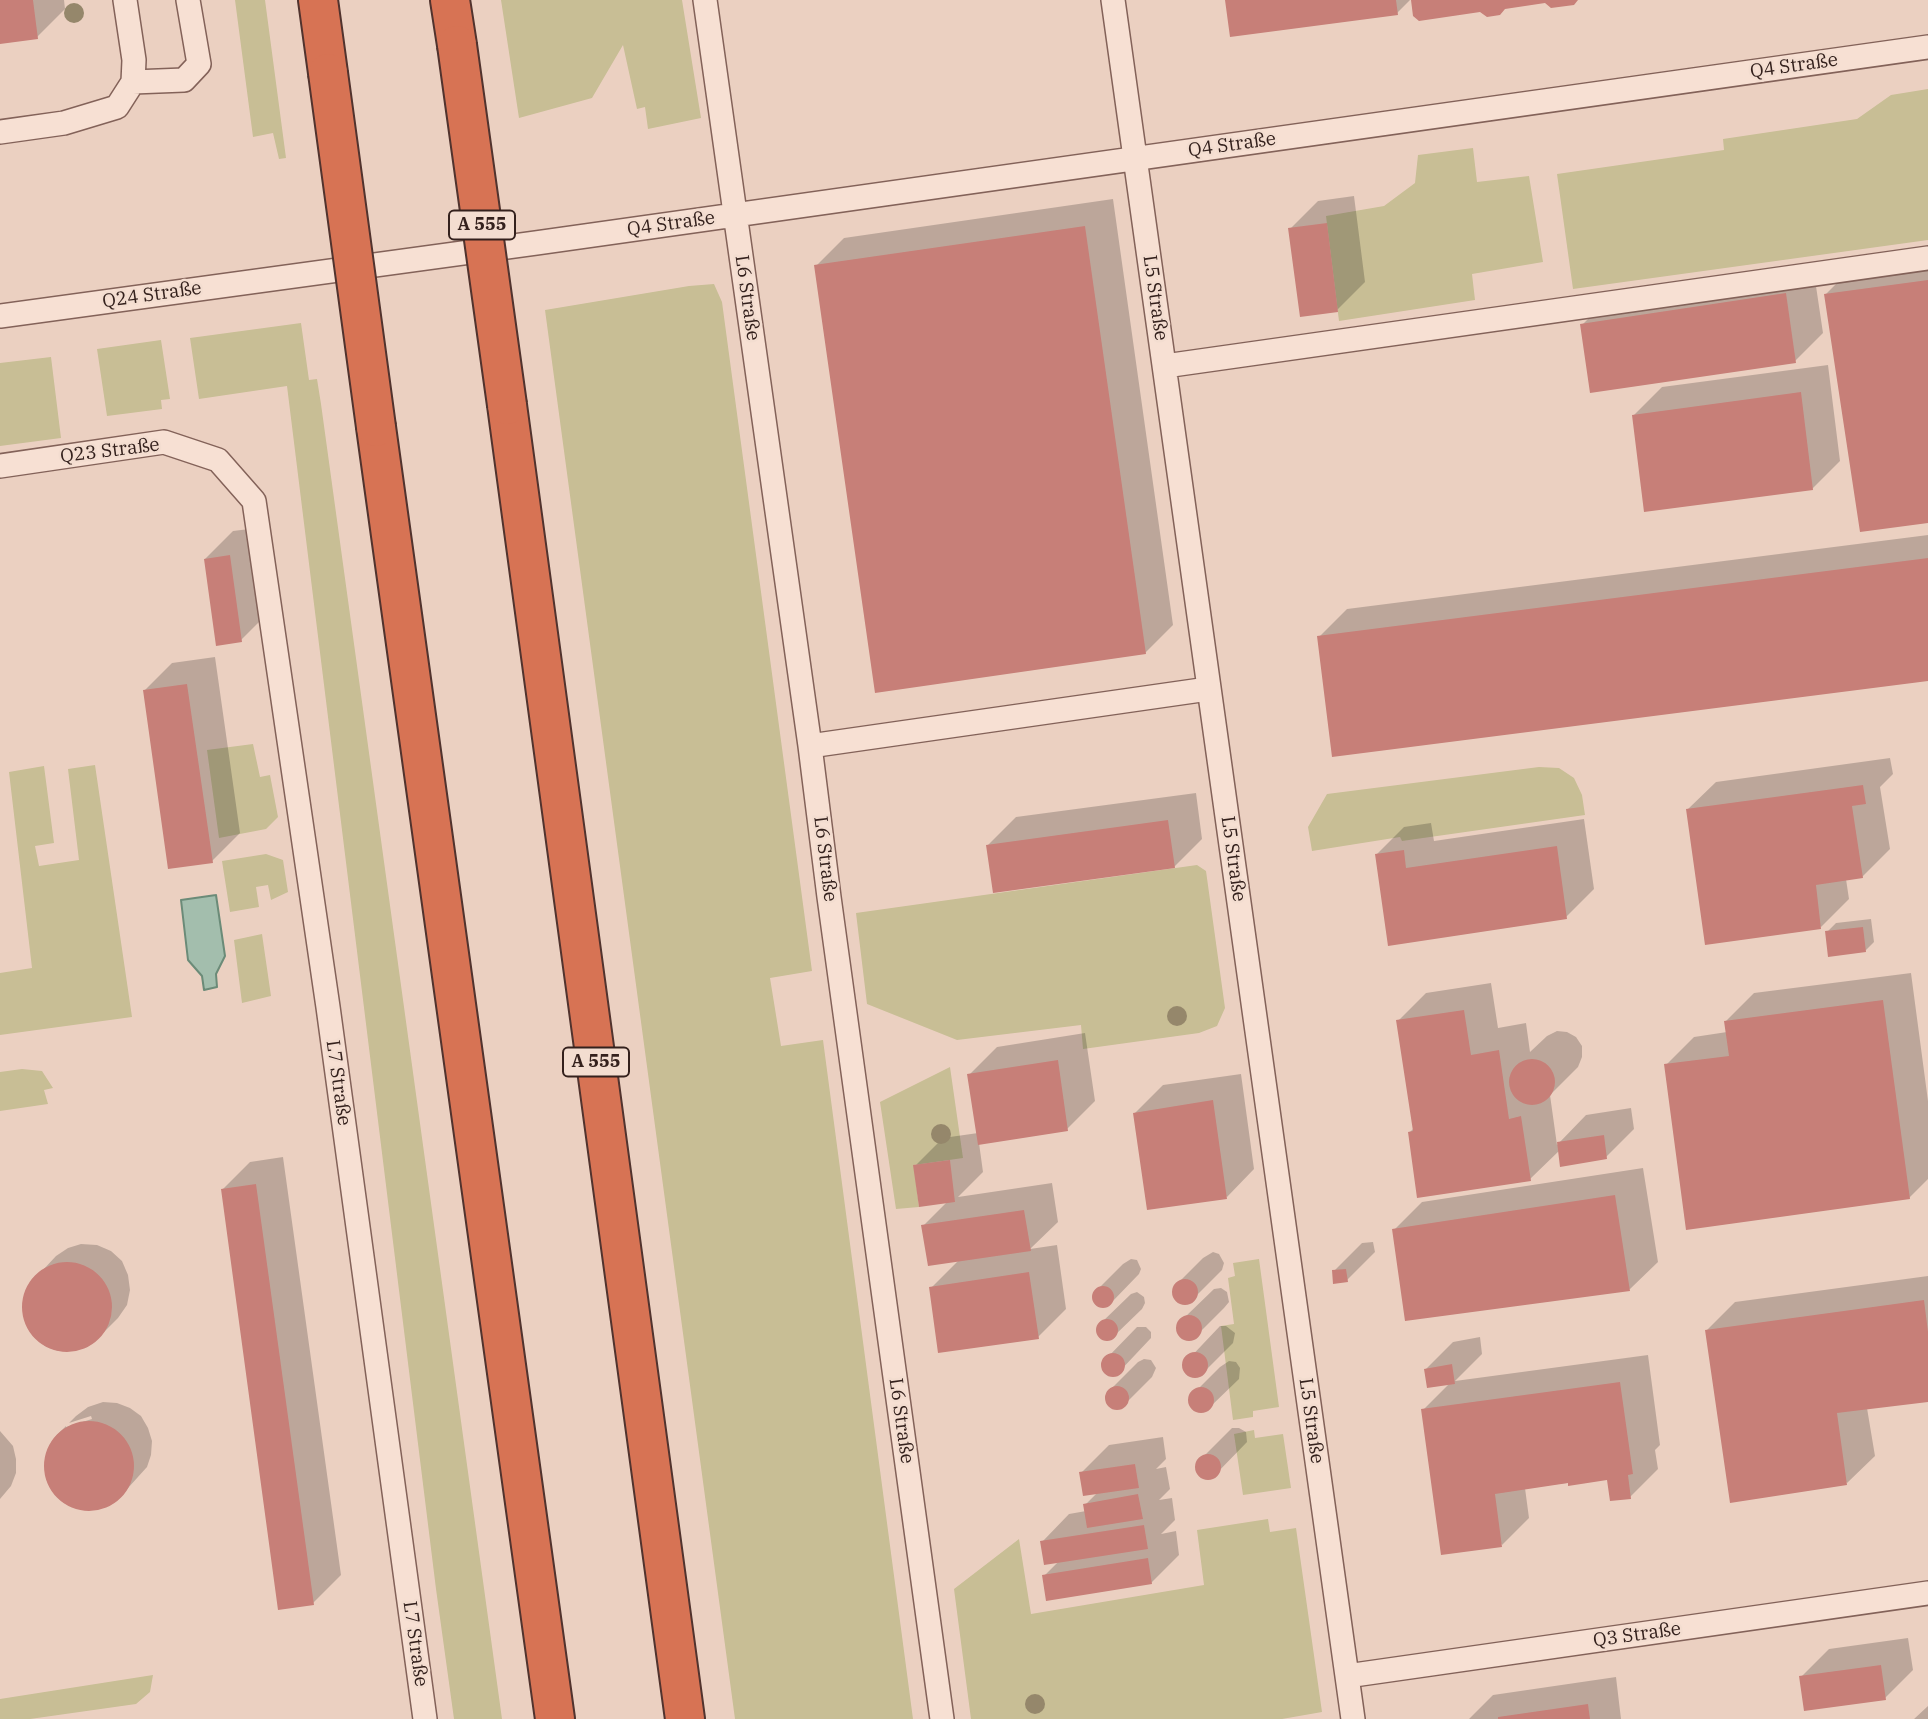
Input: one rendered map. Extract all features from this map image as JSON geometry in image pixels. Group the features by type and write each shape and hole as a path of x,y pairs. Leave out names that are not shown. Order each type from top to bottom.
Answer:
{"highway":[{"path":"318,0 555,1719"},
{"name":"A 555","path":"450,0 685,1719"}],"lane":[{"path":"0,132 64,123 117,107 133,82 134,60 125,0"},
{"path":"133,82 184,80 199,64 188,0"},
{"name":"L6 Straße","path":"705,0 810,746 942,1719"},
{"name":"L5 Straße","path":"1113,0 1353,1719"},
{"name":"Q4 Straße","path":"303,275 1928,47"},
{"path":"1165,366 1928,258"},
{"name":"Q24 Straße","path":"0,316 303,275"},
{"name":"Q23 Straße","path":"0,466 164,442 218,460"},
{"name":"L7 Straße","path":"218,460 254,501 328,1007 425,1719"},
{"path":"810,746 1208,689"},
{"name":"Q3 Straße","path":"1347,1676 1928,1593"}],"shaded area":[{"path":"235,0 265,0 286,158 279,159 273,133 253,137"},
{"path":"501,0 682,0 701,118 648,129 645,107 637,109 623,45 592,98 519,118"},
{"path":"1928,89 1928,240 1573,289 1557,174 1724,150 1723,139 1857,119 1891,95"},
{"path":"1473,148 1477,182 1529,176 1543,262 1472,274 1475,300 1339,321 1326,216 1384,206 1415,183 1418,155"},
{"path":"714,284 722,302 812,971 770,978 781,1046 823,1040 913,1719 735,1719 545,310"},
{"path":"301,323 309,380 317,379 321,404 502,1719 454,1719 287,386 199,399 190,338"},
{"path":"161,340 170,399 161,400 162,409 107,416 97,349"},
{"path":"51,357 61,438 0,446 0,363"},
{"path":"253,744 260,777 270,775 278,817 266,829 219,838 207,750"},
{"path":"95,765 132,1017 0,1035 0,973 32,968 9,772 44,766 54,843 35,846 39,866 79,860 68,769"},
{"path":"1539,767 1559,768 1574,778 1582,795 1585,815 1402,841 1400,837 1312,851 1308,827 1327,794"},
{"path":"266,854 283,860 288,892 271,900 268,885 256,887 259,907 230,912 222,861"},
{"path":"1197,865 1206,871 1225,1008 1217,1026 1199,1033 1083,1049 1081,1025 957,1040 867,1004 856,913"},
{"path":"216,895 225,956 216,974 217,987 204,990 202,976 188,960 181,900"},
{"path":"262,934 271,996 242,1003 234,940"},
{"path":"950,1067 963,1158 914,1165 919,1207 896,1209 880,1102"},
{"path":"22,1069 42,1071 53,1088 44,1090 48,1104 0,1111 0,1072"},
{"path":"1259,1259 1279,1407 1253,1411 1253,1417 1233,1420 1221,1326 1234,1324 1228,1278 1235,1276 1233,1263"},
{"path":"1254,1430 1255,1438 1283,1434 1291,1488 1243,1495 1234,1434"},
{"path":"1268,1519 1270,1532 1296,1528 1322,1712 1282,1719 971,1719 954,1589 1019,1539 1031,1614 1204,1585 1197,1530"},
{"path":"153,1675 150,1692 136,1704 30,1719 0,1719 0,1699"}],"building":[{"path":"0,0 33,0 38,39 0,44"},
{"path":"1225,0 1396,0 1398,15 1230,37"},
{"path":"1411,0 1578,0 1574,5 1551,8 1545,3 1505,9 1500,15 1487,17 1480,12 1419,21 1413,16"},
{"path":"1327,223 1338,312 1300,317 1288,228"},
{"path":"1085,226 1146,654 875,693 814,265"},
{"path":"1928,280 1928,523 1860,532 1824,294"},
{"path":"1786,293 1796,363 1590,393 1580,324"},
{"path":"1801,392 1813,490 1644,512 1632,415"},
{"path":"230,555 242,642 216,646 204,559"},
{"path":"1928,558 1928,681 1332,757 1317,636"},
{"path":"187,684 213,863 168,869 143,690"},
{"path":"1863,785 1866,804 1852,806 1863,878 1816,885 1821,929 1705,945 1686,809"},
{"path":"1168,820 1175,868 993,893 986,845"},
{"path":"1557,846 1567,919 1388,946 1375,854 1404,850 1406,868"},
{"path":"1863,927 1866,952 1828,957 1825,931"},
{"path":"1883,1000 1910,1199 1686,1230 1664,1064 1729,1056 1724,1021"},
{"path":"1464,1010 1471,1055 1499,1050 1509,1119 1521,1116 1531,1181 1417,1198 1408,1132 1413,1131 1396,1020"},
{"path":"1532,1059 1541,1060 1548,1066 1554,1073 1554,1091 1548,1098 1541,1104 1532,1105 1523,1104 1516,1098 1510,1091 1509,1082 1510,1073 1516,1066 1523,1060"},
{"path":"1058,1060 1068,1131 978,1145 967,1074"},
{"path":"1213,1100 1227,1199 1147,1210 1133,1113"},
{"path":"1604,1135 1607,1159 1560,1167 1557,1142"},
{"path":"950,1160 955,1202 919,1207 913,1165"},
{"path":"256,1184 314,1605 278,1610 221,1189"},
{"path":"1615,1195 1630,1291 1405,1321 1392,1229"},
{"path":"1024,1210 1031,1251 928,1266 921,1225"},
{"path":"67,1262 84,1265 99,1275 109,1290 112,1307 109,1324 99,1339 84,1349 67,1352 50,1349 35,1339 25,1324 22,1307 25,1290 35,1275 50,1265"},
{"path":"1346,1269 1348,1282 1333,1284 1332,1270"},
{"path":"1029,1272 1039,1339 938,1353 929,1287"},
{"path":"1185,1279 1194,1283 1198,1292 1194,1301 1185,1305 1176,1301 1172,1292 1176,1283"},
{"path":"1103,1286 1111,1289 1114,1297 1111,1305 1103,1308 1095,1305 1092,1297 1095,1289"},
{"path":"1924,1300 1928,1332 1928,1402 1837,1413 1847,1485 1730,1503 1705,1330"},
{"path":"1189,1315 1198,1319 1202,1328 1198,1337 1189,1341 1180,1337 1176,1328 1180,1319"},
{"path":"1107,1319 1115,1322 1118,1330 1115,1338 1107,1341 1099,1338 1096,1330 1099,1322"},
{"path":"1195,1352 1204,1356 1208,1365 1204,1374 1195,1378 1186,1374 1182,1365 1186,1356"},
{"path":"1113,1353 1121,1357 1125,1365 1121,1373 1113,1377 1105,1373 1101,1365 1105,1357"},
{"path":"1452,1364 1455,1384 1427,1388 1424,1369"},
{"path":"1620,1382 1633,1474 1628,1475 1631,1499 1610,1501 1607,1480 1495,1494 1502,1547 1441,1555 1421,1409"},
{"path":"1117,1386 1128,1393 1129,1398 1122,1409 1117,1410 1106,1403 1105,1398 1112,1387"},
{"path":"1201,1387 1210,1391 1214,1400 1210,1409 1201,1413 1192,1409 1188,1400 1192,1391"},
{"path":"89,1421 106,1424 121,1434 131,1449 134,1466 131,1483 121,1498 106,1508 89,1511 72,1508 57,1498 47,1483 44,1466 47,1449 57,1434 72,1424"},
{"path":"1208,1454 1217,1458 1221,1467 1217,1476 1208,1480 1199,1476 1195,1467 1199,1458"},
{"path":"1135,1464 1139,1488 1083,1496 1079,1472"},
{"path":"1138,1494 1143,1519 1087,1528 1083,1504"},
{"path":"1144,1525 1148,1549 1044,1565 1040,1541"},
{"path":"1148,1558 1152,1584 1046,1601 1042,1575"},
{"path":"1881,1665 1886,1700 1804,1711 1799,1676"},
{"path":"1588,1704 1590,1719 1498,1719 1498,1717"}]}
